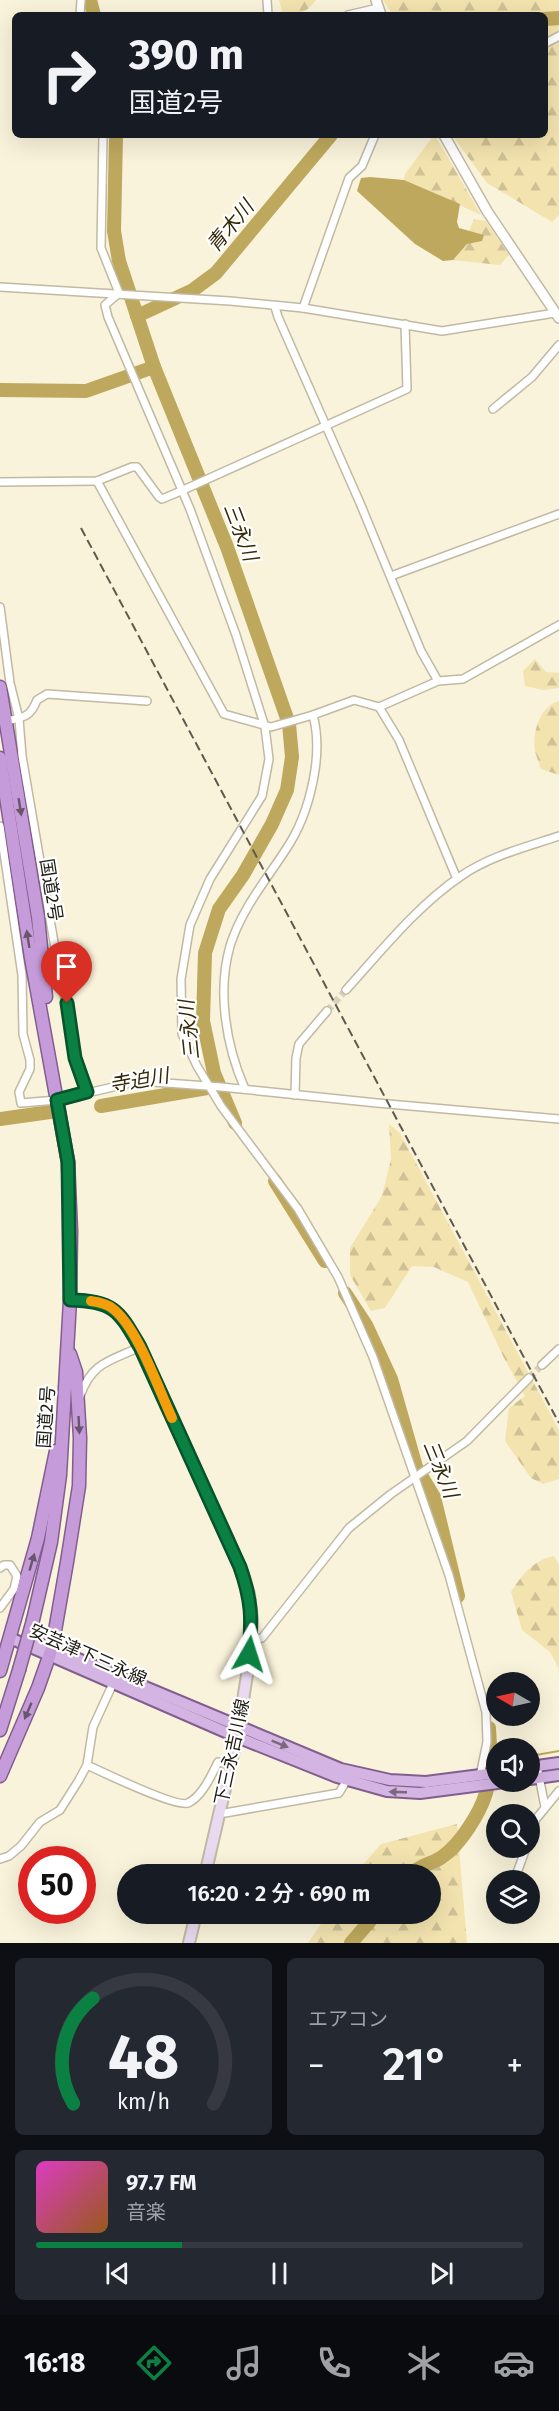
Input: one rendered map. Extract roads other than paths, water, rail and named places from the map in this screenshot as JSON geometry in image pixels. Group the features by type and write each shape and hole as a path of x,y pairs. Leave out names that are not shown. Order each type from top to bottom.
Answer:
{"highway":[{"name":"国道2号","path":"0,687 38,917 57,1100"},
{"name":"国道2号","path":"0,758 31,958 68,1162 70,1300 60,1475 51,1542 33,1620 0,1730"},
{"path":"0,1776 38,1688 50,1652 79,1486 76,1372 68,1347"},
{"path":"0,1671 6,1638 39,1538 64,1418"}],"main road":[{"name":"下三永吉川線","path":"70,1300 99,1302 112,1308 123,1318 140,1347 240,1567 249,1594 252,1619 238,1732 207,1864"},
{"name":"安芸津下三永線","path":"6,1638 50,1652 238,1732 349,1775 426,1782 486,1781"},
{"path":"540,1766 559,1762"},
{"path":"540,1777 559,1775"},
{"name":"安芸津下三永線","path":"478,1781 486,1777"},
{"path":"189,1943 194,1924"}],"street":[{"path":"361,12 378,8"},
{"path":"103,138 101,248 122,294"},
{"path":"303,308 349,178 362,166 374,138"},
{"path":"0,286 303,308 442,331 557,315 487,211 446,138"},
{"path":"122,294 105,305 108,317 183,491 268,727 269,759 262,796 210,879 190,925 181,979 182,1034 197,1066 221,1106 298,1209 338,1277 374,1357 449,1575 486,1712 487,1742 478,1781"},
{"path":"275,307 421,651 438,681"},
{"path":"0,482 97,481 136,467 162,499 183,491 407,389 405,324"},
{"path":"493,409 532,377 559,345"},
{"path":"97,481 224,714 268,727 310,716 354,700 379,707 438,681 463,679 559,625"},
{"path":"391,576 559,513"},
{"path":"0,608 9,683 56,954 64,984 75,1058 87,1092"},
{"path":"15,719 26,717 33,710 37,700 47,694 147,701"},
{"path":"379,707 399,740 458,879"},
{"path":"245,1089 228,1036 224,983 228,957 236,930 254,894 291,842 306,812 318,746 310,716"},
{"path":"0,826 22,975 23,1034 30,1060 30,1069 19,1092 18,1099 21,1103 57,1100 139,1081 559,1119"},
{"path":"346,990 409,920 458,879 493,859 559,836"},
{"path":"296,1095 296,1058 299,1044 327,1011"},
{"path":"78,1402 83,1387 96,1367 140,1347"},
{"path":"542,1365 559,1349"},
{"path":"250,1640 262,1638 348,1528 467,1441 529,1378"},
{"path":"0,1568 10,1565 17,1576 14,1589 0,1608"},
{"path":"0,1859 9,1856 21,1846 40,1822 60,1810 87,1765 93,1727 115,1680"},
{"path":"87,1765 181,1804 189,1803 207,1784 218,1762 231,1764"},
{"path":"219,1812 339,1793 349,1775"},
{"path":"540,1814 559,1791"},
{"path":"540,1792 545,1807"}],"waterway":[{"name":"三永川","path":"90,0 93,12"},
{"name":"青木川","path":"548,19 559,18"},
{"name":"三永川","path":"116,138 114,231 119,261 154,367 227,547 289,724 292,757 287,790 272,824 243,875 219,909 205,953 203,1021 214,1073 235,1123"},
{"name":"青木川","path":"137,316 193,290 216,273 328,138"},
{"path":"0,390 86,391 154,367"},
{"name":"寺迫川","path":"101,1106 219,1086"},
{"name":"寺迫川","path":"0,1119 50,1112"},
{"name":"三永川","path":"275,1181 325,1261"},
{"name":"三永川","path":"345,1293 366,1325 391,1379 416,1467 434,1497 458,1596"},
{"name":"三永川","path":"428,1864 449,1852 469,1828 479,1810 490,1777 489,1728"},
{"path":"540,1754 559,1751"},
{"name":"三永川","path":"351,1943 367,1924"}],"tunnel":[{"path":"327,1011 346,990"},
{"path":"529,1378 542,1365"}],"railway":[{"path":"81,528 559,1423"}]}
